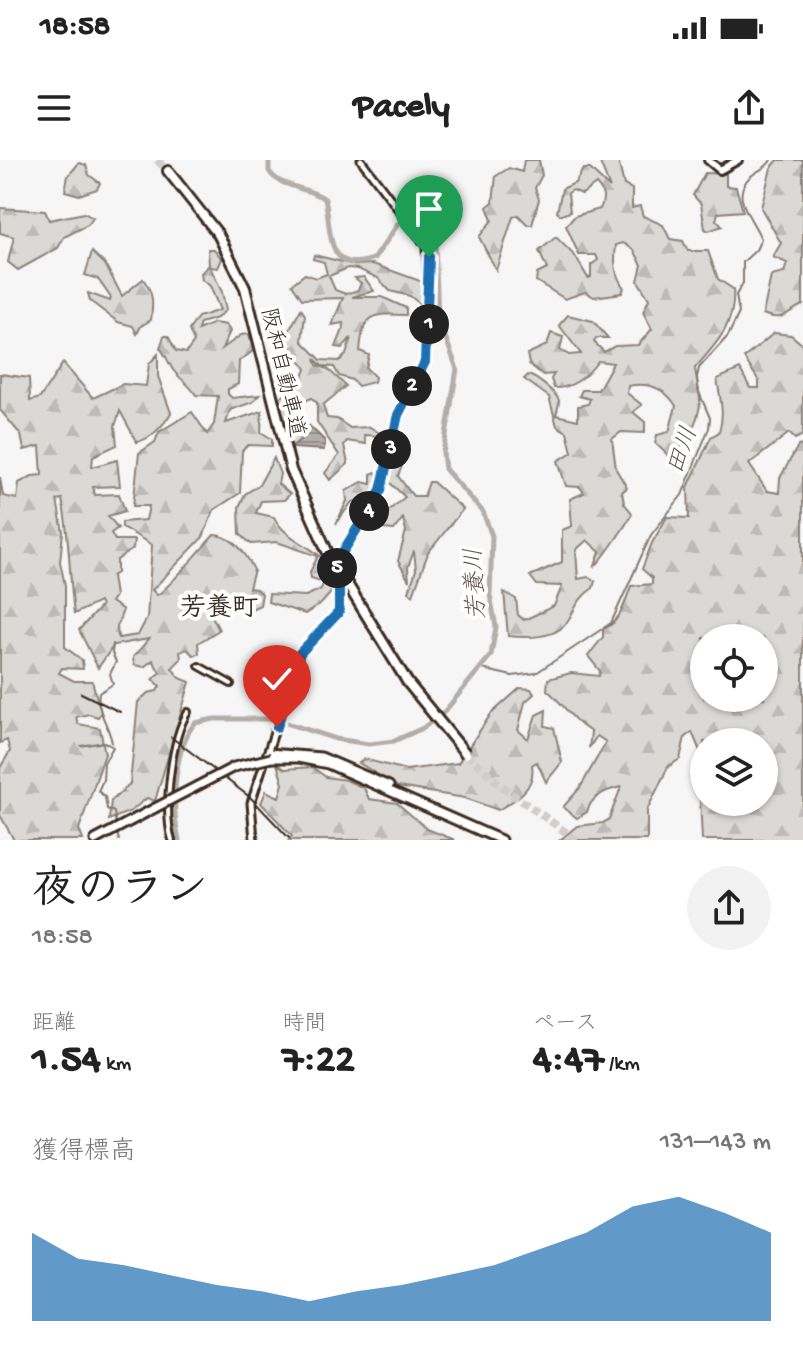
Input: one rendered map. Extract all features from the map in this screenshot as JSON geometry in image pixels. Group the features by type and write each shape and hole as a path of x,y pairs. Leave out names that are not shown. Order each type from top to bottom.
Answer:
{"highway":[{"name":"阪和自動車道","path":"168,171 199,207 222,247 252,315 292,480 327,551 408,683 466,754"},
{"path":"95,840 234,767 270,754 328,764 501,840"}],"main road":[{"path":"254,840 251,803 270,754 300,653 339,612 339,558 381,490 398,415 425,362 429,257 426,246 361,160"},
{"path":"708,160 720,170 738,160"}],"street":[{"path":"199,666 231,684"},
{"path":"172,840 168,825 170,787 179,732 188,712"}],"green space":[{"path":"524,160 539,160 542,175 535,188 539,199 532,225 518,215 513,217 496,270 479,237 492,220 487,207 493,202 496,176 509,168 522,172"},
{"path":"599,160 618,160 624,185 632,189 632,208 640,206 643,216 663,225 670,239 683,241 688,251 708,251 718,279 733,289 731,313 723,332 695,368 700,397 697,416 686,440 670,457 655,443 657,435 669,432 676,406 656,388 628,386 627,393 642,405 633,412 645,422 645,433 621,432 612,439 616,469 627,488 622,492 624,503 632,513 595,566 600,552 587,540 576,550 578,579 588,577 595,581 562,628 540,636 508,636 504,592 516,599 518,615 524,620 554,606 562,586 537,585 530,576 562,562 562,530 572,526 570,499 584,493 580,487 566,486 558,461 572,452 567,432 557,426 549,397 524,379 532,376 555,394 559,401 556,415 578,420 578,406 588,404 590,399 579,396 582,390 598,390 613,363 598,361 579,380 554,388 551,379 554,374 543,375 529,364 527,354 547,345 551,333 563,337 560,350 569,355 581,354 559,325 568,315 593,321 608,338 596,338 594,342 604,352 615,346 638,345 652,329 643,312 649,299 638,281 642,265 634,250 623,243 616,245 615,257 617,273 624,288 622,293 594,297 585,292 565,299 536,281 537,274 547,269 539,251 556,237 575,256 588,278 591,277 591,265 598,260 596,255 579,255 566,226 575,216 600,209 603,199 601,190 596,184 582,194 573,190 568,193 570,212 561,215 557,212 562,189 575,183 583,169 590,169 610,188"},
{"path":"778,160 803,160 803,305 776,317 763,314 771,276 784,273 787,263 773,257 781,243 761,208 771,168"},
{"path":"79,163 86,165 89,175 100,183 97,189 79,195 65,191 68,176"},
{"path":"705,173 726,174 726,186 736,187 743,211 718,213 716,220 722,226 709,231 705,229 701,204 693,195"},
{"path":"0,208 45,211 49,220 84,213 93,218 88,225 64,237 58,248 18,270 8,262 14,237 0,233"},
{"path":"208,249 214,249 222,259 218,268 210,267 222,292 226,310 217,318 200,323 198,330 214,323 226,325 230,331 222,349 241,335 249,334 253,351 239,361 238,384 228,389 228,394 232,398 259,395 253,402 230,410 226,423 262,411 261,432 272,439 272,446 248,445 242,451 240,493 214,510 203,537 152,590 157,595 161,592 214,535 228,538 247,558 254,570 249,588 262,594 260,605 249,610 218,589 202,596 219,630 198,643 199,654 193,655 187,649 180,652 181,659 172,668 180,678 190,682 155,801 147,798 131,811 109,820 111,801 130,784 138,702 148,693 157,691 160,686 153,679 160,673 153,660 144,667 134,665 133,657 149,639 114,645 98,668 79,630 101,606 99,602 74,614 65,514 62,499 57,500 63,532 60,562 65,585 65,647 82,660 83,669 62,668 59,673 74,681 92,681 101,712 98,717 89,714 76,717 78,724 100,728 105,754 79,829 83,840 14,840 0,815 0,768 10,751 7,740 0,743 0,477 3,496 17,499 19,483 42,475 40,446 24,450 21,435 0,410 0,374 29,378 30,401 40,398 63,363 93,398 123,384 146,386 149,364 158,354 158,376 171,413 157,431 137,442 120,411 115,426 117,445 93,456 92,467 117,460 120,486 93,487 95,495 119,494 125,511 108,516 118,528 111,533 115,540 134,540 133,549 117,560 117,573 112,576 115,596 111,602 123,610 117,626 118,638 138,635 147,618 152,545 122,527 122,522 146,520 149,506 133,506 139,453 155,442 159,432 192,412 207,434 214,424 218,396 196,395 173,370 160,348 164,336 168,336 176,351 186,353 194,342 189,330 198,317 220,310 210,286 202,280 201,273 209,265"},
{"path":"92,252 105,264 122,296 143,279 147,284 152,298 151,320 141,326 137,334 133,326 118,322 90,301 88,293 110,301 111,298 98,279 85,275"},
{"path":"314,255 355,265 373,264 423,282 427,294 425,308 410,296 390,291 378,278 358,269 348,268 329,276 335,290 346,294 358,290 361,283 355,278 364,277 374,291 352,297 382,297 406,308 406,315 371,318 364,329 360,351 369,355 366,368 375,377 374,382 358,386 352,380 339,376 334,367 322,366 315,359 317,365 328,369 346,386 323,405 327,418 337,419 350,428 370,427 384,436 364,435 366,444 347,441 344,445 348,464 330,480 325,473 339,455 317,422 317,403 312,398 299,403 297,410 303,418 298,415 297,420 303,429 303,438 292,446 288,443 290,427 282,421 278,398 298,389 306,369 285,338 301,309 305,315 302,341 321,360 339,361 346,355 351,338 342,348 336,347 344,327 343,323 332,325 343,298 302,299 292,284 305,274 316,278 327,274 324,262 313,259"},
{"path":"774,333 791,335 803,345 803,435 795,439 789,433 749,464 767,491 779,493 780,478 798,446 803,445 803,840 702,840 701,816 778,816 778,728 690,728 680,759 668,767 647,810 647,840 560,840 577,826 603,823 609,819 621,787 600,795 587,812 577,818 563,807 580,788 606,742 597,736 589,748 591,732 578,723 547,690 548,679 571,673 599,676 600,671 588,656 603,637 603,629 618,617 631,586 652,584 652,578 642,569 667,517 689,518 688,487 711,437 719,432 721,425 717,379 740,369 750,388 759,388 759,381 744,358"},
{"path":"274,458 280,474 278,484 290,494 284,500 261,501 256,513 274,517 289,535 319,555 333,574 335,588 321,604 305,614 268,602 269,594 306,596 321,589 324,582 311,578 310,572 318,556 277,542 251,544 240,534 239,507 245,494 259,485"},
{"path":"390,465 402,466 398,476 413,496 424,496 429,482 433,482 463,509 428,553 413,595 409,592 416,570 414,551 408,567 409,581 398,561 406,531 403,518 394,530 383,529 387,512 405,497 387,480"},
{"path":"376,472 381,483 378,491 351,503 336,524 347,501 346,491 362,482 371,484 371,474"},
{"path":"520,688 531,689 534,694 525,702 518,730 528,739 536,715 546,710 545,726 554,728 562,762 546,782 537,762 532,765 528,787 498,810 465,798 398,787 359,763 364,759 406,770 458,763 491,714"},
{"path":"277,764 285,769 312,767 326,777 346,780 364,788 369,799 397,803 427,829 455,840 289,840 292,836 261,803 266,791 279,797 283,784"}],"shaded area":[{"path":"298,415 325,441 324,450 291,448 303,437"}],"waterway":[{"name":"芳養川","path":"179,840 175,812 178,763 195,723 214,719 274,719 336,739 369,744 394,741 423,728 445,711 491,655 496,627 490,595 492,536 483,512 445,469 443,453 457,369 438,317 435,242 419,220 408,217 398,224 375,258 347,261 339,256 330,236 325,199 274,177 269,171 269,160"},
{"name":"田川","path":"482,669 512,676 536,673 611,623 651,535 682,495 709,428 710,418 698,390 699,368 728,336 739,313 736,295 743,283 743,262 756,250 761,239 744,207 742,191 751,176 771,160"},
{"path":"112,743 101,712 99,693 113,684 110,674 116,662 112,653 113,644"},
{"path":"81,746 104,742 113,747 104,763 103,780 98,791 105,797 107,809 114,812 116,826"},
{"path":"117,833 119,840"}],"tunnel":[{"path":"157,160 168,171"},
{"path":"466,754 509,792 577,840"}],"railway":[{"path":"81,693 120,712"},
{"path":"171,737 251,798 289,838"}],"district":[{"name":"芳養町","path":"219,606"}],"route":[{"path":"277,727 300,653 339,612 342,597 336,570 339,558 381,490 398,415 425,362 429,257"}]}
